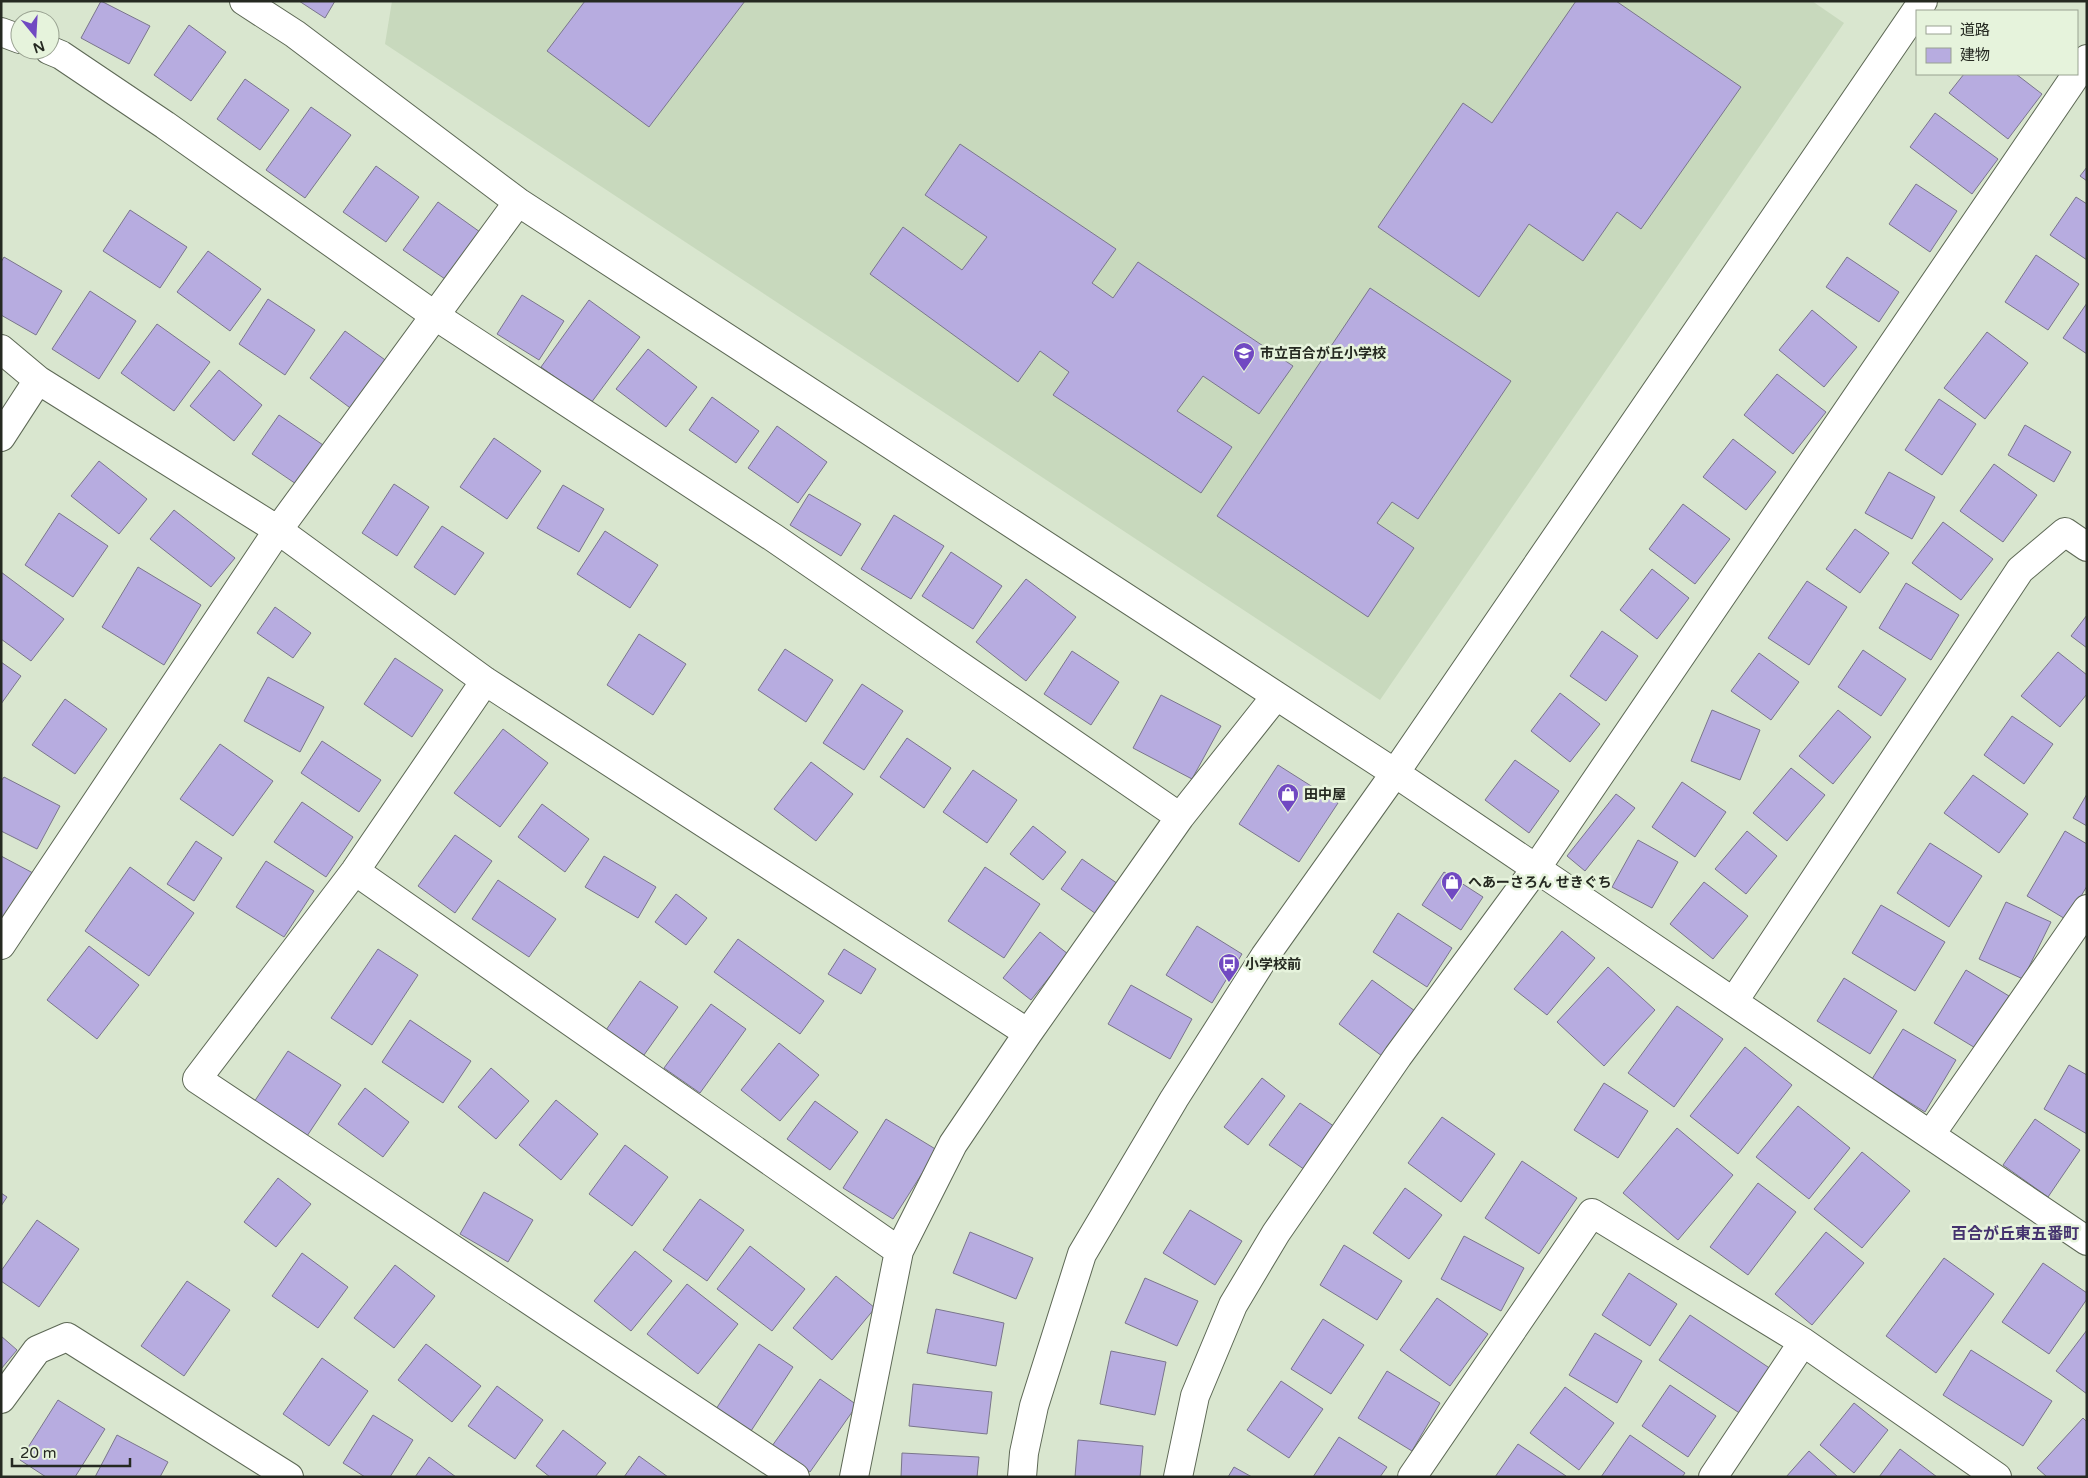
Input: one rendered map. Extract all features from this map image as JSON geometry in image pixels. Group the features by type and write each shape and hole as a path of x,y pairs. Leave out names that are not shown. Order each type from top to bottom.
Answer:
{"street":[{"path":"244,1 294,34 518,202 1396,773 1734,1000 2087,1241"},
{"path":"1022,1477 1024,1453 1034,1406 1082,1254 1174,1099 1265,956 1396,773 1916,11"},
{"path":"60,55 165,124 434,315 774,538 1180,817"},
{"path":"2078,72 2087,59"},
{"path":"1178,1477 1195,1396 1233,1305 1276,1233 1398,1056 1537,867 2076,75"},
{"path":"1,944 278,530 518,202"},
{"path":"1,349 38,380 278,530 485,681 1028,1033"},
{"path":"1,437 38,380"},
{"path":"1734,1000 2020,570 2065,532 2087,546"},
{"path":"485,681 355,871 197,1079 795,1477"},
{"path":"854,1477 899,1251 953,1144 1028,1033 1180,817 1276,696"},
{"path":"355,871 899,1251"},
{"path":"1931,1134 2087,909"},
{"path":"1412,1477 1592,1213 1803,1342 1997,1477"},
{"path":"1,1399 37,1350 67,1337 289,1477"},
{"path":"1713,1477 1803,1342"}],"shaded area":[{"name":"市立百合が丘小学校","path":"392,1 1812,1 1844,23 1380,700 385,44"}],"building":[{"path":"101,1 150,26 129,64 81,38"},
{"path":"299,1 335,1 325,18"},
{"path":"585,1 745,1 649,127 547,51"},
{"path":"1576,1 1616,1 1741,87 1641,229 1617,212 1583,261 1529,224 1479,297 1378,227 1463,103 1492,123"},
{"path":"189,25 226,52 191,101 154,75"},
{"path":"1963,75 2017,75 2042,94 2008,139 1949,93"},
{"path":"245,79 289,110 260,150 217,119"},
{"path":"311,107 351,135 305,198 266,170"},
{"path":"1935,113 1998,159 1972,194 1910,147"},
{"path":"960,144 1116,249 1092,283 1113,298 1138,262 1293,366 1259,414 1203,376 1177,411 1232,447 1201,493 1053,395 1069,372 1040,351 1018,382 870,274 903,227 962,270 987,237 925,195"},
{"path":"376,166 419,197 386,242 343,212"},
{"path":"2087,167 2087,181 2080,176"},
{"path":"1916,184 1957,211 1930,252 1889,224"},
{"path":"2076,197 2087,204 2087,260 2050,235"},
{"path":"438,202 480,232 445,279 403,250"},
{"path":"130,210 187,247 160,288 103,251"},
{"path":"208,251 261,289 230,331 177,292"},
{"path":"2036,255 2079,284 2048,330 2005,302"},
{"path":"4,257 62,291 36,335 1,315 1,262"},
{"path":"1847,257 1899,292 1879,322 1826,287"},
{"path":"1370,288 1511,381 1418,519 1392,502 1377,523 1414,548 1368,617 1217,516"},
{"path":"90,291 136,321 99,379 52,349"},
{"path":"522,295 564,321 539,360 497,334"},
{"path":"268,299 315,330 285,375 239,344"},
{"path":"589,300 640,337 591,403 541,367"},
{"path":"2087,303 2087,354 2063,338"},
{"path":"1812,310 1857,347 1824,387 1779,350"},
{"path":"157,324 210,362 174,411 121,373"},
{"path":"345,331 388,362 353,410 310,378"},
{"path":"1987,332 2028,363 1985,419 1944,388"},
{"path":"648,349 697,387 666,427 616,389"},
{"path":"219,370 262,405 234,441 190,406"},
{"path":"1777,374 1826,412 1793,454 1744,415"},
{"path":"712,397 759,431 736,463 689,430"},
{"path":"1939,399 1976,424 1942,475 1905,450"},
{"path":"279,415 326,447 299,486 252,454"},
{"path":"2025,425 2071,452 2054,482 2008,455"},
{"path":"777,426 827,462 798,503 748,468"},
{"path":"494,438 541,471 507,519 460,487"},
{"path":"1733,439 1776,472 1746,510 1703,477"},
{"path":"99,461 147,499 119,534 71,496"},
{"path":"1994,464 2037,495 2003,542 1960,511"},
{"path":"1889,472 1935,497 1912,539 1865,513"},
{"path":"394,484 429,507 397,556 362,533"},
{"path":"563,485 604,509 579,552 537,528"},
{"path":"809,494 861,524 841,556 790,525"},
{"path":"1683,504 1730,539 1695,584 1649,549"},
{"path":"174,510 235,558 211,587 150,539"},
{"path":"59,513 108,546 73,597 25,565"},
{"path":"894,515 944,546 911,599 861,569"},
{"path":"1943,522 1993,559 1961,600 1912,563"},
{"path":"442,526 484,553 455,595 414,567"},
{"path":"1855,529 1889,553 1860,593 1826,569"},
{"path":"605,531 658,565 630,608 577,574"},
{"path":"951,552 1002,586 973,629 922,596"},
{"path":"138,567 201,605 164,665 102,627"},
{"path":"1652,569 1689,598 1657,639 1620,610"},
{"path":"1,572 64,619 31,661 1,639"},
{"path":"1026,579 1076,617 1026,681 976,642"},
{"path":"1807,581 1847,607 1809,665 1768,638"},
{"path":"1906,583 1959,615 1931,660 1879,628"},
{"path":"275,607 311,633 293,658 257,633"},
{"path":"2087,615 2087,648 2071,636"},
{"path":"1602,631 1638,656 1606,701 1570,676"},
{"path":"639,634 686,664 653,715 607,685"},
{"path":"785,649 833,680 806,722 758,690"},
{"path":"1863,650 1906,679 1881,716 1838,687"},
{"path":"1072,651 1119,682 1091,725 1044,694"},
{"path":"2058,652 2087,675 2087,694 2060,727 2021,696"},
{"path":"1759,653 1799,682 1771,720 1731,691"},
{"path":"395,658 443,690 412,737 364,704"},
{"path":"1,662 21,676 1,704"},
{"path":"268,677 324,707 300,752 244,721"},
{"path":"862,684 903,711 864,770 823,743"},
{"path":"1560,693 1600,724 1570,762 1531,731"},
{"path":"1161,695 1221,726 1192,779 1133,748"},
{"path":"65,699 107,729 75,774 32,745"},
{"path":"1712,710 1760,730 1740,780 1691,761"},
{"path":"1838,710 1871,737 1833,784 1799,756"},
{"path":"2012,716 2053,744 2024,784 1984,755"},
{"path":"503,729 548,763 500,827 454,793"},
{"path":"907,738 951,768 924,808 880,777"},
{"path":"322,741 381,780 359,812 301,773"},
{"path":"220,744 273,781 233,836 180,799"},
{"path":"1515,760 1559,791 1529,833 1485,800"},
{"path":"811,762 853,794 816,841 774,809"},
{"name":"田中屋","path":"1278,765 1338,803 1299,862 1239,824"},
{"path":"1791,768 1825,795 1787,841 1753,813"},
{"path":"973,770 1017,800 987,843 943,812"},
{"path":"1973,775 2028,814 1999,853 1944,813"},
{"path":"4,777 60,806 37,849 1,831 1,781"},
{"path":"1682,782 1726,812 1695,857 1652,827"},
{"path":"1616,794 1635,808 1585,871 1567,856"},
{"path":"2087,794 2087,826 2073,818"},
{"path":"302,802 353,837 326,877 274,842"},
{"path":"542,804 589,839 565,872 518,837"},
{"path":"1033,826 1066,852 1043,880 1010,854"},
{"path":"1747,831 1777,856 1746,894 1715,869"},
{"path":"2065,831 2087,844 2087,886 2067,920 2027,896"},
{"path":"455,835 492,861 455,913 418,886"},
{"path":"1638,840 1678,862 1652,908 1612,887"},
{"path":"196,841 222,858 194,901 167,884"},
{"path":"1930,843 1982,876 1949,927 1897,893"},
{"path":"1,856 33,873 1,924"},
{"path":"604,856 656,887 638,918 585,887"},
{"path":"1082,859 1121,886 1099,916 1061,889"},
{"path":"266,861 314,891 284,937 236,907"},
{"path":"130,867 194,913 149,976 85,931"},
{"path":"985,867 1040,904 1004,958 948,921"},
{"name":"へあーさろん せきぐち","path":"1444,872 1483,897 1461,930 1422,905"},
{"path":"498,880 556,919 529,957 472,919"},
{"path":"1704,882 1748,916 1713,959 1670,924"},
{"path":"676,894 707,918 686,945 655,922"},
{"path":"2006,902 2051,922 2023,979 1979,959"},
{"path":"1881,905 1945,942 1915,991 1852,953"},
{"path":"1398,913 1452,948 1427,987 1373,952"},
{"path":"1197,926 1242,954 1212,1003 1166,975"},
{"path":"1562,931 1595,958 1547,1015 1514,989"},
{"path":"1040,932 1068,954 1031,1000 1003,978"},
{"path":"738,939 824,1001 800,1034 714,972"},
{"path":"89,946 139,985 97,1039 47,1000"},
{"path":"378,949 418,975 372,1045 331,1018"},
{"path":"844,949 876,969 861,994 828,974"},
{"path":"1608,967 1655,1010 1604,1066 1557,1022"},
{"path":"1966,970 2009,996 1977,1049 1934,1023"},
{"path":"1844,978 1897,1011 1870,1054 1817,1021"},
{"path":"1372,980 1415,1011 1382,1056 1339,1024"},
{"path":"640,981 678,1007 644,1055 606,1030"},
{"path":"1131,985 1192,1019 1170,1059 1108,1024"},
{"path":"711,1004 746,1029 700,1093 664,1068"},
{"path":"1677,1006 1723,1039 1674,1107 1628,1073"},
{"path":"410,1020 471,1061 443,1103 382,1062"},
{"path":"1903,1029 1956,1060 1925,1112 1872,1079"},
{"path":"779,1043 819,1075 780,1121 741,1090"},
{"path":"1745,1047 1792,1085 1738,1154 1690,1116"},
{"path":"288,1051 341,1085 305,1139 252,1105"},
{"path":"2069,1065 2087,1075 2087,1134 2044,1109"},
{"path":"491,1068 529,1101 496,1139 458,1107"},
{"path":"1262,1078 1285,1096 1248,1145 1224,1127"},
{"path":"1604,1083 1648,1111 1618,1158 1574,1130"},
{"path":"365,1088 409,1122 383,1157 338,1124"},
{"path":"556,1100 598,1134 561,1180 519,1145"},
{"path":"815,1101 858,1132 830,1170 787,1139"},
{"path":"1300,1103 1338,1129 1308,1172 1269,1145"},
{"path":"1798,1106 1850,1148 1809,1199 1756,1157"},
{"path":"1442,1117 1495,1154 1461,1202 1408,1163"},
{"path":"886,1119 937,1150 893,1219 843,1188"},
{"path":"2035,1119 2080,1150 2048,1197 2003,1165"},
{"path":"1677,1128 1733,1175 1678,1240 1623,1193"},
{"path":"625,1145 668,1177 632,1226 589,1194"},
{"path":"1862,1152 1910,1191 1862,1248 1814,1209"},
{"path":"1522,1161 1577,1198 1539,1254 1485,1218"},
{"path":"278,1178 311,1204 276,1247 244,1222"},
{"path":"1758,1183 1796,1212 1748,1275 1710,1247"},
{"path":"1405,1188 1442,1215 1409,1259 1373,1233"},
{"path":"484,1192 533,1220 508,1262 460,1234"},
{"path":"1,1193 7,1197 1,1206"},
{"path":"700,1199 744,1230 707,1281 663,1250"},
{"path":"1190,1210 1242,1241 1215,1285 1163,1253"},
{"path":"37,1220 79,1249 39,1307 1,1281 1,1271"},
{"path":"970,1232 1033,1258 1016,1299 953,1273"},
{"path":"1826,1232 1864,1263 1812,1325 1775,1294"},
{"path":"1464,1236 1524,1268 1501,1311 1441,1279"},
{"path":"1344,1245 1402,1281 1377,1320 1320,1285"},
{"path":"750,1246 805,1289 772,1331 717,1289"},
{"path":"635,1251 672,1281 631,1331 594,1301"},
{"path":"302,1253 348,1287 318,1328 272,1296"},
{"path":"1944,1258 1994,1294 1936,1373 1886,1336"},
{"path":"2043,1263 2087,1293 2087,1299 2049,1354 2002,1322"},
{"path":"395,1265 435,1296 394,1348 354,1318"},
{"path":"1629,1273 1677,1304 1650,1346 1602,1315"},
{"path":"836,1276 875,1308 832,1360 793,1328"},
{"path":"1145,1278 1198,1301 1177,1346 1125,1323"},
{"path":"187,1281 230,1310 184,1376 141,1346"},
{"path":"687,1284 738,1324 698,1374 647,1334"},
{"path":"1437,1298 1488,1334 1450,1386 1400,1350"},
{"path":"936,1309 1004,1323 996,1366 927,1353"},
{"path":"1690,1315 1771,1369 1741,1414 1659,1360"},
{"path":"1323,1319 1364,1345 1331,1394 1291,1369"},
{"path":"2087,1330 2087,1394 2056,1371"},
{"path":"1595,1333 1642,1361 1617,1403 1569,1375"},
{"path":"1,1336 17,1350 1,1369"},
{"path":"426,1344 481,1386 452,1422 398,1380"},
{"path":"759,1344 793,1367 751,1431 716,1409"},
{"path":"1971,1350 2052,1401 2023,1446 1943,1395"},
{"path":"1111,1351 1166,1362 1155,1415 1100,1404"},
{"path":"322,1358 368,1391 329,1446 283,1414"},
{"path":"1387,1371 1440,1403 1412,1451 1358,1418"},
{"path":"820,1379 857,1405 810,1472 772,1446"},
{"path":"1281,1381 1323,1409 1289,1458 1247,1430"},
{"path":"913,1384 992,1392 987,1434 909,1426"},
{"path":"1670,1385 1716,1416 1688,1457 1642,1426"},
{"path":"497,1386 543,1420 515,1459 468,1426"},
{"path":"1565,1387 1614,1423 1579,1470 1530,1433"},
{"path":"58,1400 105,1429 75,1477 46,1477 20,1460"},
{"path":"1854,1403 1888,1430 1854,1473 1820,1445"},
{"path":"373,1415 413,1440 390,1477 365,1477 343,1463"},
{"path":"2083,1418 2087,1422 2087,1477 2047,1477 2037,1468"},
{"path":"563,1430 606,1463 595,1477 550,1477 536,1466"},
{"path":"117,1435 168,1462 160,1477 95,1477"},
{"path":"1630,1435 1685,1473 1682,1477 1601,1477"},
{"path":"1339,1437 1387,1467 1380,1477 1313,1477"},
{"path":"1078,1440 1143,1446 1140,1477 1075,1477"},
{"path":"1518,1444 1566,1476 1566,1477 1495,1477"},
{"path":"1900,1449 1937,1477 1879,1477"},
{"path":"1809,1451 1838,1477 1786,1477"},
{"path":"902,1453 979,1457 977,1477 901,1477"},
{"path":"639,1456 668,1477 624,1477"},
{"path":"429,1457 456,1477 415,1477"},
{"path":"1234,1467 1252,1477 1228,1477"}],"place":[{"name":"市立百合が丘小学校","path":"1244,372"},
{"name":"田中屋","path":"1288,813"},
{"name":"へあーさろん せきぐち","path":"1452,901"},
{"name":"小学校前","path":"1229,983"}],"district":[{"name":"百合が丘東五番町","path":"2015,1234"}]}
